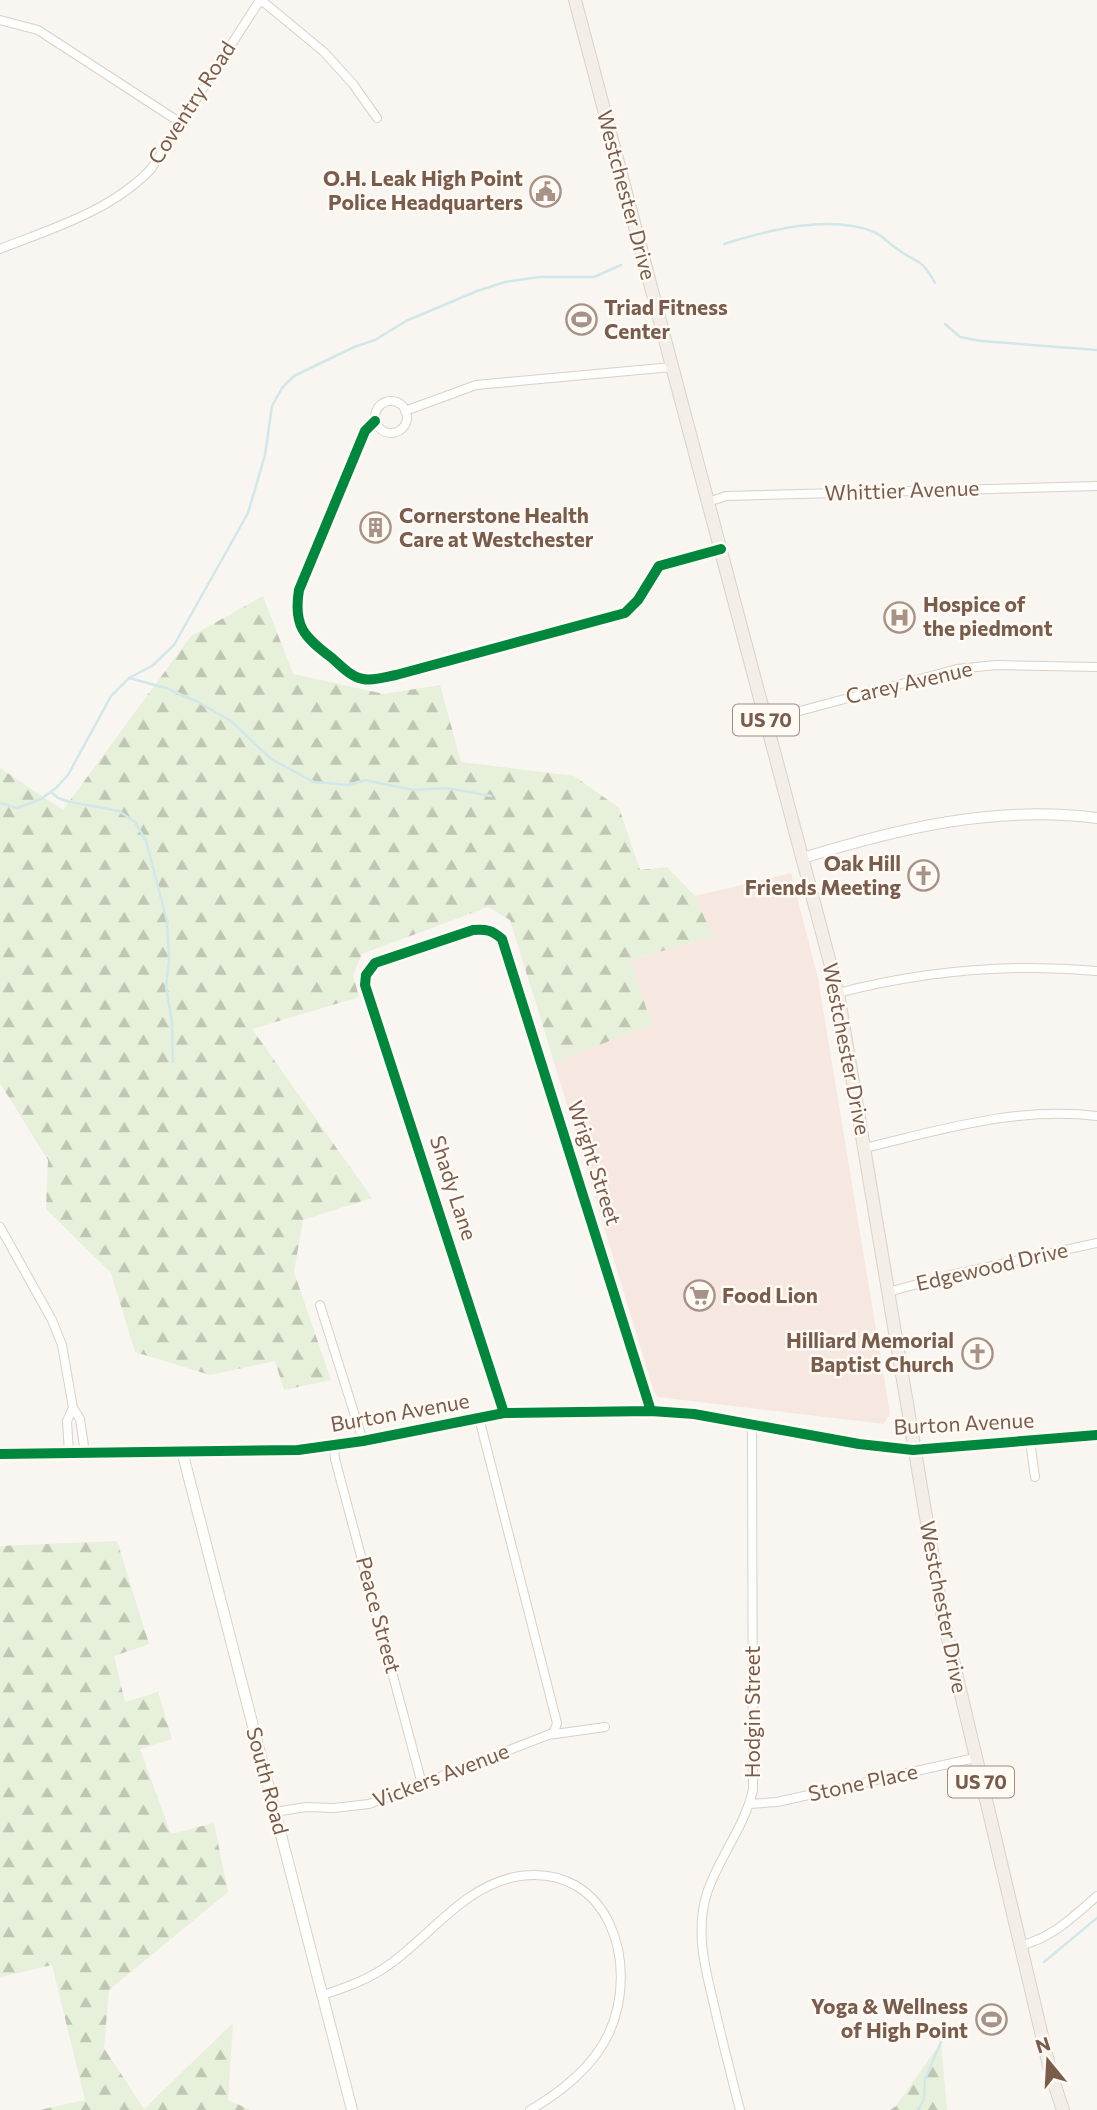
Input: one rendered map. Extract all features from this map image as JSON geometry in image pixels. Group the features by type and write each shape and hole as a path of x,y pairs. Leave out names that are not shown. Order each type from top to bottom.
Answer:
{"main road":[{"name":"Westchester Drive","path":"575,0 838,993 943,1618 1051,2074 1063,2110"}],"street":[{"path":"260,0 324,52 353,84 377,118"},
{"name":"Coventry Road","path":"0,249 118,198 137,184 151,169 260,0"},
{"path":"0,20 38,30 181,123"},
{"path":"405,411 476,385 672,367"},
{"path":"405,411 394,402 384,403 376,411 375,421 365,431 299,590 296,607 298,621 307,638 346,671 360,679 371,680 396,675 625,613 638,600 659,566 721,549"},
{"path":"375,421 385,432 395,432 400,430 405,422 405,411"},
{"name":"Whittier Avenue","path":"708,502 726,496 1097,486"},
{"name":"Carey Avenue","path":"766,720 957,669 996,665 1097,667"},
{"path":"803,858 876,836 969,818 992,815 1068,815 1097,818"},
{"name":"Wright Street","path":"366,975 375,963 473,929 494,931 502,939 651,1411"},
{"path":"838,993 951,972 1022,967 1097,971"},
{"name":"Shady Lane","path":"366,975 365,985 504,1413"},
{"path":"864,1148 984,1120 1030,1113 1063,1112 1097,1116"},
{"path":"0,1227 3,1239 52,1320 62,1345 73,1408 80,1419 85,1453"},
{"name":"Edgewood Drive","path":"888,1292 951,1275 1097,1243"},
{"path":"320,1306 362,1441"},
{"path":"69,1453 67,1421 73,1408"},
{"name":"Burton Avenue","path":"0,1454 298,1450 362,1441 504,1413 651,1411 694,1414 859,1444 913,1450 1097,1435"},
{"path":"479,1418 557,1723 554,1732 548,1735"},
{"name":"Hodgin Street","path":"740,2110 715,2012 701,1937 704,1905 710,1884 750,1804 754,1771 752,1425"},
{"path":"1030,1441 1035,1477"},
{"name":"Peace Street","path":"334,1446 335,1459 422,1784"},
{"name":"South Road","path":"182,1451 352,2110"},
{"name":"Vickers Avenue","path":"275,1812 306,1807 334,1808 369,1804 548,1735 605,1727"},
{"name":"Stone Place","path":"750,1804 778,1802 975,1758"},
{"path":"323,1995 373,1976 410,1949 452,1911 500,1881 541,1875 572,1883 600,1907 617,1938 620,1996 609,2033 590,2061 564,2087 530,2110"},
{"path":"1022,1945 1048,1936 1097,1896"}],"shaded area":[{"path":"791,873 818,978 890,1414 884,1424 658,1397 654,1392 554,1062 652,1025 630,960 713,937 695,896"}],"green space":[{"path":"263,596 293,674 384,694 440,685 461,762 574,776 619,808 640,870 667,867 695,896 713,937 630,960 652,1025 554,1062 510,920 488,907 362,954 353,975 359,997 252,1029 372,1198 303,1220 294,1272 331,1380 284,1390 275,1361 210,1375 135,1352 111,1273 46,1209 48,1160 0,1083 0,768 63,810 191,636"},
{"path":"117,1541 149,1644 114,1656 125,1702 158,1692 172,1739 140,1749 171,1834 214,1823 228,1892 109,1990 104,2048 144,2109 233,2023 228,2100 251,2110 40,2110 85,2100 52,1965 0,1977 0,1546"},
{"path":"941,2042 947,2110 890,2110 896,2106"}],"waterway":[{"path":"724,244 799,226 838,224 857,227 874,232 918,262 935,283"},
{"path":"0,803 17,808 41,799 56,788 68,775 111,696 129,678 152,666 174,645 248,513 265,455 272,406 282,388 294,376 354,347 375,340 406,321 477,291 505,282 539,277 594,277 621,265"},
{"path":"945,324 960,337 981,341 1097,350"},
{"path":"129,678 166,688 198,702 231,721 271,759 314,782 348,785 365,780 413,790 447,788 491,796"},
{"path":"51,792 70,802 119,811 135,822 146,841 167,921 169,960 166,987 172,1021 173,1062"},
{"path":"1044,1962 1097,1918"},
{"path":"918,2110 924,2099 925,2079 941,2042"}],"cycle path":[{"path":"375,421 365,431 299,590 298,602 299,622 308,637 346,671 359,678 371,680 396,675 625,613 638,600 659,566 721,549"},
{"path":"504,1413 365,985 366,975 375,963 473,930 489,931 502,939 651,1411"},
{"path":"0,1454 298,1450 363,1441 504,1413 651,1411 694,1414 859,1444 913,1450 1097,1435"}],"place":[{"name":"O.H. Leak High Point Police Headquarters","path":"546,191"},
{"name":"Triad Fitness Center","path":"581,320"},
{"name":"Cornerstone Health Care at Westchester","path":"376,528"},
{"name":"Hospice of the piedmont","path":"900,617"},
{"name":"Oak Hill Friends Meeting","path":"924,876"},
{"name":"Food Lion","path":"699,1296"},
{"name":"Hilliard Memorial Baptist Church","path":"977,1353"},
{"name":"Yoga & Wellness of High Point","path":"991,2019"}]}
